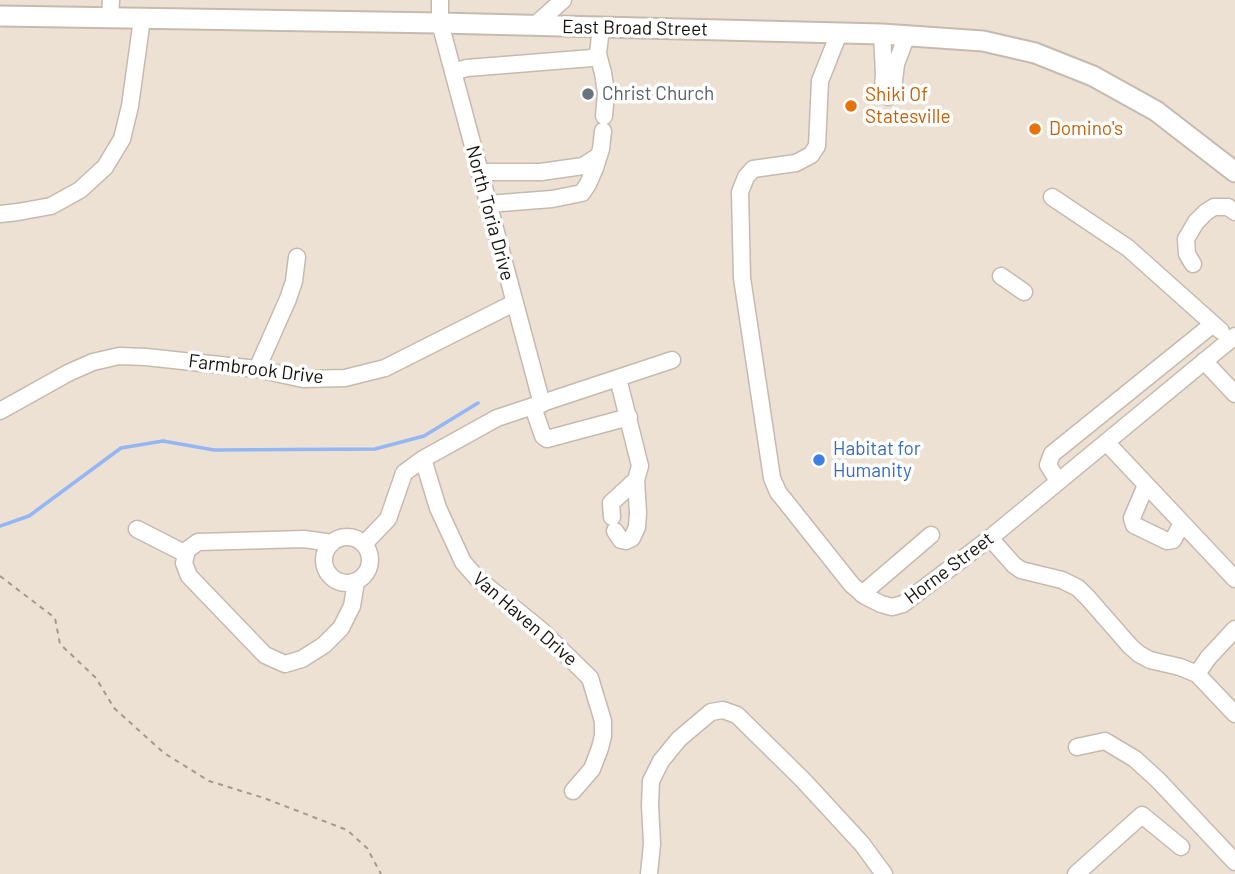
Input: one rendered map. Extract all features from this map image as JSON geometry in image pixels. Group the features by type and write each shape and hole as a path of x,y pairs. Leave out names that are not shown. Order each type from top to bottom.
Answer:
{"main road":[{"name":"East Broad Street","path":"0,16 111,9 142,19 882,34 983,41 1035,53 1093,76 1156,111 1235,172"}],"street":[{"name":"North Toria Drive","path":"440,0 440,23 514,303 543,436 547,439 629,417"},
{"path":"534,26 563,0"},
{"path":"0,214 51,205 80,190 105,167 122,138 130,106 142,19"},
{"path":"488,204 552,200 582,193 588,184 601,149 606,93 598,54 601,27"},
{"name":"Horne Street","path":"839,33 820,81 817,146 811,155 796,163 753,169 740,191 742,278 772,478 778,492 862,594 892,607 903,604 990,538 1233,337"},
{"path":"882,34 883,90 888,97 893,89 896,64 907,35"},
{"path":"453,72 467,68 584,60 598,54"},
{"path":"480,172 541,173 583,166 597,157"},
{"path":"1052,197 1128,248 1213,324 1233,337"},
{"path":"1193,264 1187,254 1186,239 1196,222 1214,207 1228,207 1235,212"},
{"path":"257,369 291,290 297,257"},
{"path":"1001,276 1024,292"},
{"name":"Farmbrook Drive","path":"0,411 68,373 93,362 119,356 257,369 303,379 345,378 385,368 514,303"},
{"path":"1058,481 1048,465 1052,454 1213,324"},
{"path":"364,544 388,519 404,473 423,459 497,418 672,360"},
{"path":"1204,361 1235,394"},
{"path":"618,378 640,466 636,480 636,527 632,538 621,540 613,524 611,503 636,480"},
{"path":"1106,442 1235,579"},
{"name":"Van Haven Drive","path":"423,459 438,508 463,562 477,578 541,630 590,678 603,720 603,736 592,769 573,791"},
{"path":"1146,485 1132,518 1134,525 1167,541 1173,540 1182,523"},
{"path":"138,529 186,554"},
{"path":"862,594 931,535"},
{"path":"348,537 364,544 370,561 363,577 356,582 346,583 330,576 324,559 332,543 339,538 348,537"},
{"path":"990,538 1021,570 1062,580 1078,588 1139,654 1197,674 1235,714"},
{"path":"332,543 304,539 198,542 187,550 184,563 189,576 265,655 285,664 302,659 324,645 341,628 352,606 356,582"},
{"path":"1197,674 1235,629"},
{"path":"649,874 652,844 651,781 661,761 679,739 710,712 723,710 737,715 803,780 862,844 884,874"},
{"path":"1077,747 1105,741 1135,759 1235,862"},
{"path":"1076,874 1142,815 1181,847"}],"path":[{"path":"0,576 55,618 60,644 96,678 114,708 164,753 209,781 304,812 347,830 367,848 381,874"}],"waterway":[{"path":"0,526 29,516 121,448 163,441 214,450 375,449 424,436 478,403"}],"place":[{"name":"Christ Church","path":"588,94"},
{"name":"Shiki Of Statesville","path":"851,106"},
{"name":"Domino's","path":"1035,129"},
{"name":"Habitat for Humanity","path":"819,460"}]}
